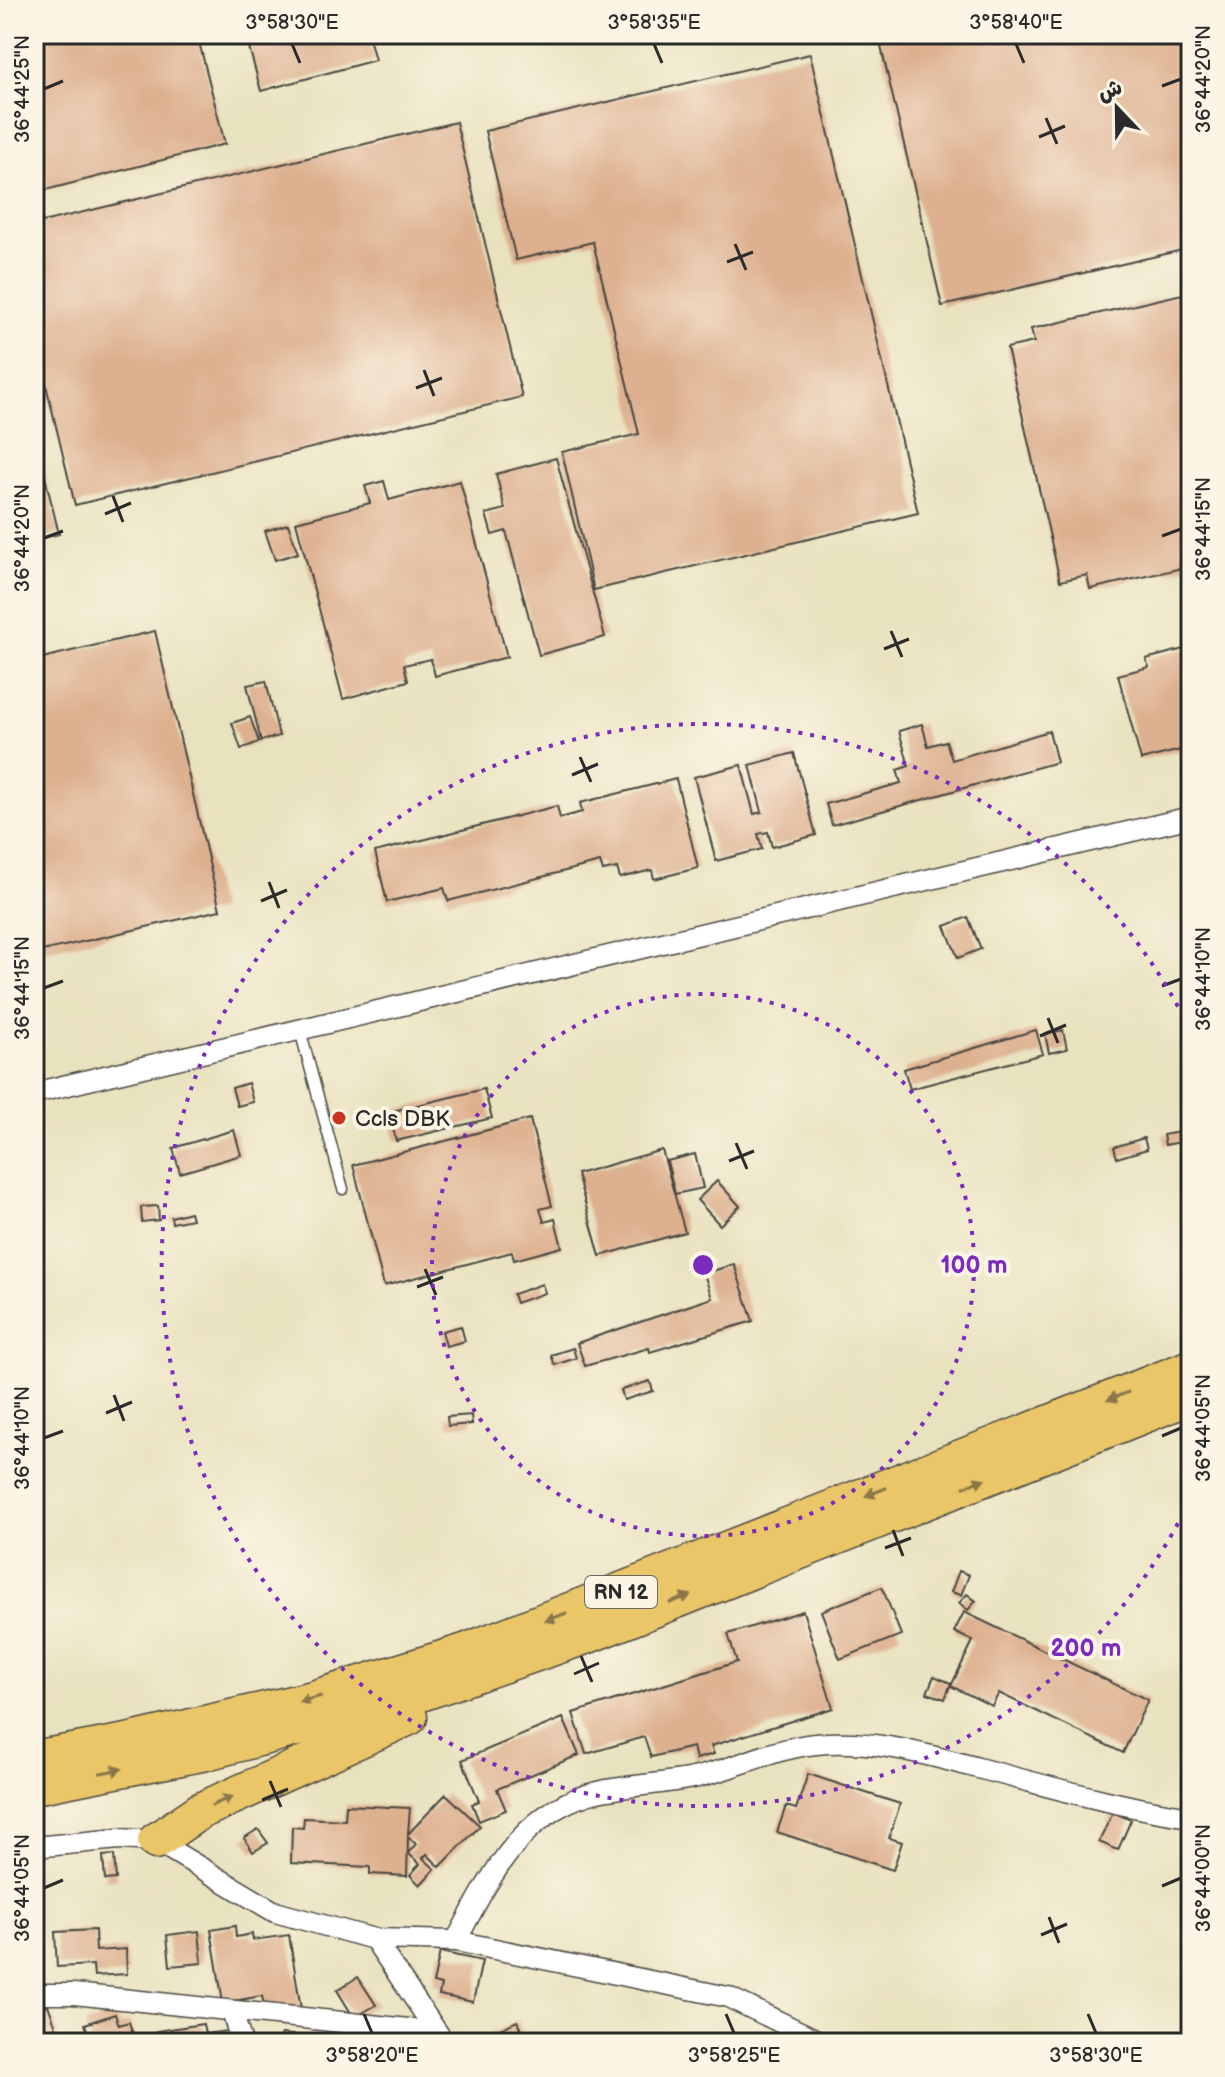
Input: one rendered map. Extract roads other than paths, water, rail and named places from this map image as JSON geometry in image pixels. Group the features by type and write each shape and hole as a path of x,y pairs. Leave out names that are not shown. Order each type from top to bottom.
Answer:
{"highway":[{"name":"RN 12","path":"34,1759 127,1742 313,1699 465,1652 1191,1368"},
{"name":"RN 12","path":"34,1786 206,1752 342,1718 588,1635 1191,1396"},
{"path":"156,1841 200,1811 453,1697 510,1661"}],"street":[{"path":"34,1093 1191,817"},
{"path":"456,1941 489,1879 530,1826 561,1804 601,1791 694,1777 815,1744 862,1744 933,1756 1148,1811 1191,1817"},
{"path":"34,1847 119,1839 156,1841 275,1912 374,1939 456,1941 728,1997 823,2043"},
{"path":"374,1939 440,2038"},
{"path":"34,1994 74,1994 440,2038"},
{"path":"232,2012 242,2043"}],"lane":[{"path":"300,1030 343,1189"}],"place":[{"name":"Ccls DBK","path":"339,1118"}]}
